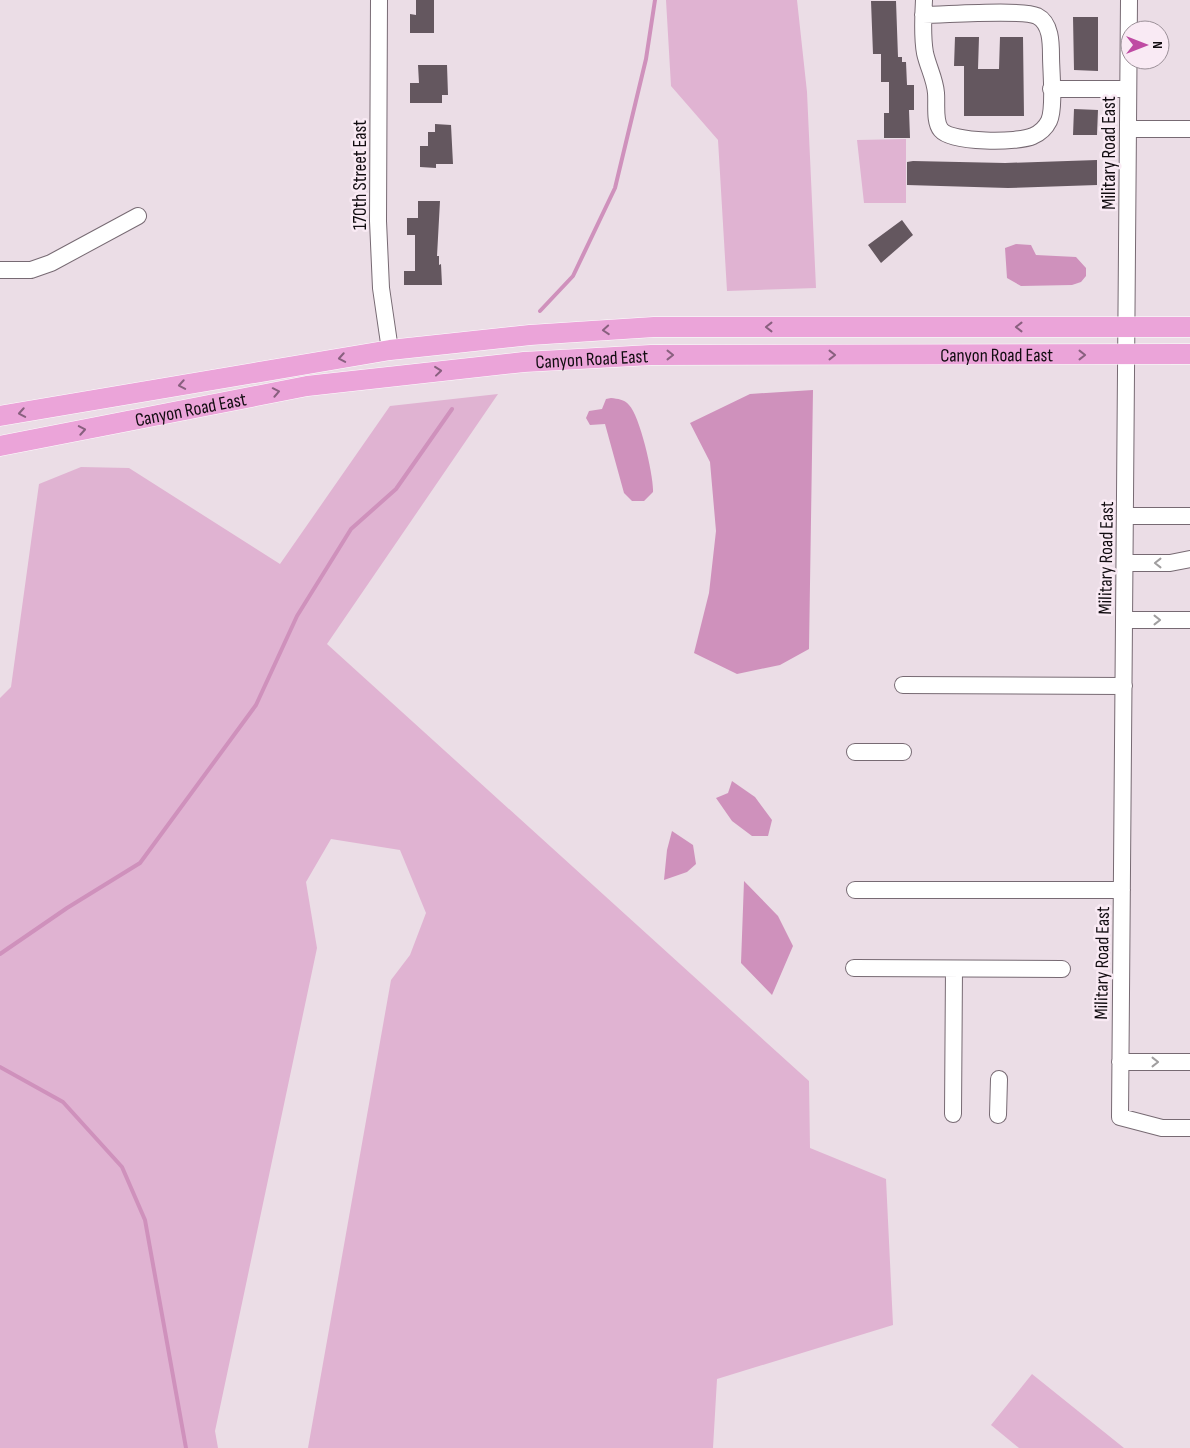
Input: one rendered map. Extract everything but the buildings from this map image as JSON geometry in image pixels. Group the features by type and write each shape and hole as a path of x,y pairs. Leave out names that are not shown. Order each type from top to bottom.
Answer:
{"main road":[{"name":"Canyon Road East","path":"0,416 390,350 530,335 654,327 1190,327"},
{"path":"308,386 381,365 390,356 390,350"},
{"name":"Canyon Road East","path":"0,446 308,386 524,362 652,355 1190,354"}],"street":[{"name":"170th Street East","path":"379,0 378,222 381,288 390,350"},
{"name":"Military Road East","path":"1130,0 1120,1117 1162,1128 1190,1128"},
{"path":"924,8 1025,14 1038,17 1046,24 1050,42 1051,115 1042,130 1026,139 967,140 952,137 941,130 938,124 936,91 925,54 924,8"},
{"path":"1051,89 1128,89"},
{"path":"1128,129 1190,129"},
{"path":"0,270 31,270 51,263 138,216"},
{"path":"1126,516 1190,516"},
{"path":"1125,563 1170,563 1190,559"},
{"path":"1125,620 1190,620"},
{"path":"903,685 1124,686"},
{"path":"855,752 903,752"},
{"path":"854,890 1122,890"},
{"path":"854,968 1062,969"},
{"path":"953,1114 954,969"},
{"path":"1120,1062 1190,1062"},
{"path":"998,1115 999,1079"}],"shaded area":[{"path":"666,0 797,0 807,92 816,288 727,291 718,140 671,86"},
{"path":"906,139 906,203 864,203 857,140"},
{"path":"1016,244 1031,245 1036,255 1076,257 1086,268 1086,276 1081,282 1072,285 1021,286 1007,278 1005,248"},
{"path":"813,390 809,649 780,665 737,674 694,653 709,593 716,531 710,462 690,423 750,394"},
{"path":"498,394 327,644 809,1081 810,1148 886,1179 893,1325 717,1379 713,1448 308,1448 391,980 410,955 426,913 400,850 331,839 306,882 317,948 215,1431 218,1448 0,1448 0,698 11,687 39,484 81,467 129,468 280,564 390,406"},
{"path":"606,399 623,400 629,405 642,433 653,484 653,492 644,501 632,501 624,493 605,424 590,425 586,418 589,411 602,409"},
{"path":"732,781 755,797 772,820 768,836 752,836 732,821 716,798 728,793"},
{"path":"672,831 693,845 696,864 687,872 664,880 667,850"},
{"path":"744,881 778,916 793,946 772,995 741,963"},
{"path":"1032,1374 1124,1448 1019,1448 991,1425"}],"waterway":[{"path":"540,311 573,276 615,188 646,59 655,0"},
{"path":"0,954 67,908 140,863 256,705 297,616 351,529 396,489 452,409"},
{"path":"0,1067 63,1102 122,1167 145,1220 186,1448"}]}
